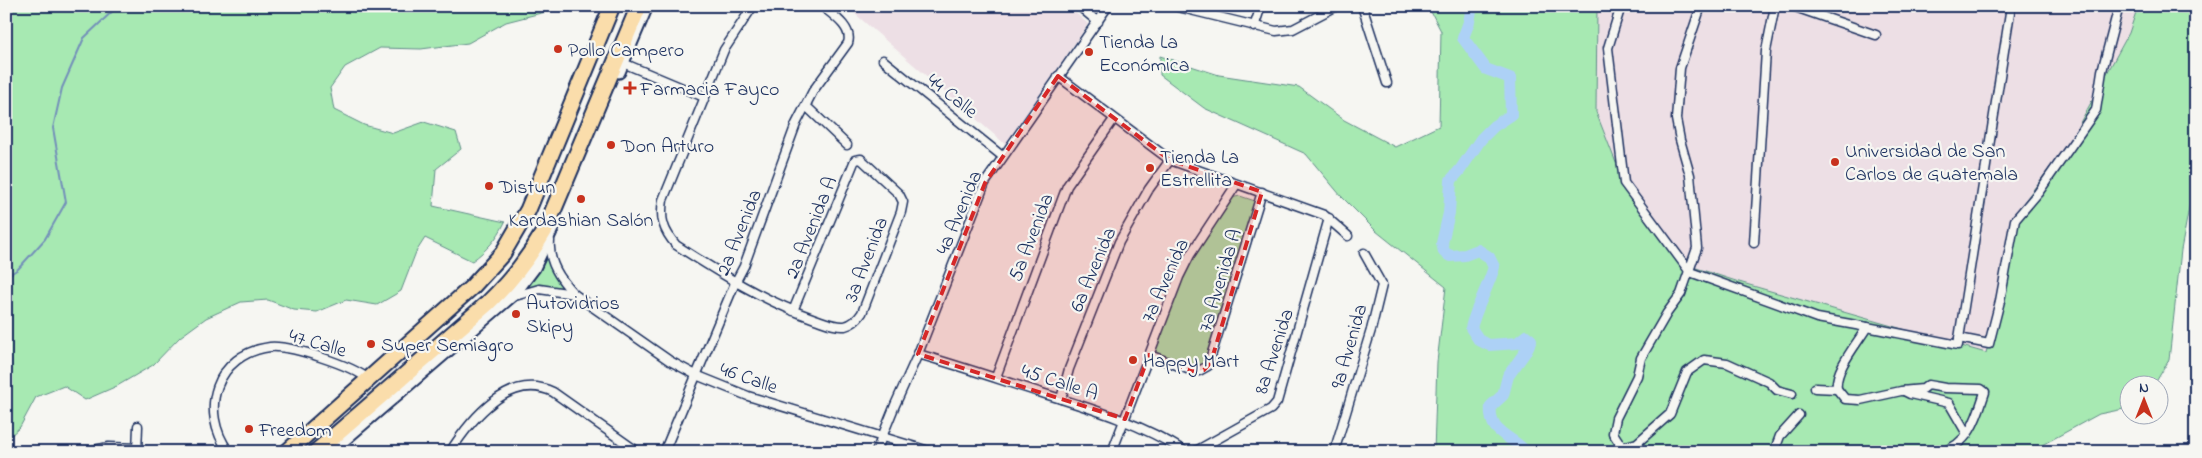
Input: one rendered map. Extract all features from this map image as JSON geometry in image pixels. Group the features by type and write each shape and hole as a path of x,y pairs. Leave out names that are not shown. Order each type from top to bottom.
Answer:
{"highway":[{"path":"287,452 472,288 506,248 528,210 612,6"},
{"path":"316,452 488,303 508,283 530,256 545,230 639,6"},
{"path":"488,303 508,299"}],"street":[{"path":"330,452 508,299 534,268 647,6"},
{"path":"753,6 728,43 704,97 663,200 662,221 664,230 676,245 735,283 793,311"},
{"name":"2a Avenida","path":"664,452 735,283 744,266 796,124 824,75 848,44 850,38 848,31 822,6"},
{"path":"1079,6 1098,22"},
{"name":"4a Avenida","path":"876,452 918,354 985,183 1108,6"},
{"path":"1174,6 1254,27 1284,31 1293,29 1337,6"},
{"path":"1209,16 1212,6"},
{"path":"1254,27 1261,6"},
{"path":"1318,6 1322,14"},
{"path":"1362,6 1387,83"},
{"path":"1621,6 1608,48 1624,183 1690,272 1817,318 1958,345 2011,6"},
{"path":"1701,6 1680,68 1676,118 1690,175 1698,248 1681,294 1667,313 1641,358 1637,376 1616,418 1613,433 1622,447 1637,443 1670,414 1687,372 1704,360 1727,363 1770,382 1778,390 1792,394"},
{"path":"1754,243 1766,51 1775,6"},
{"path":"1792,6 1876,35"},
{"path":"1959,338 1989,344 2000,301 2015,220 2038,193 2096,110 2102,71 2119,6"},
{"name":"44 Calle","path":"883,60 1002,156"},
{"path":"623,64 704,97"},
{"path":"1058,76 1170,160 1329,218 1348,236"},
{"path":"806,106 847,145"},
{"name":"5a Avenida","path":"996,377 1066,186 1114,118"},
{"name":"3a Avenida","path":"793,311 834,325 852,324 862,313 901,212 903,202 899,194 861,159"},
{"name":"2a Avenida A","path":"793,311 852,164 861,159"},
{"name":"6a Avenida","path":"1061,399 1069,369 1119,242 1149,189 1170,160"},
{"name":"7a Avenida","path":"1112,452 1179,277 1190,256 1236,185"},
{"name":"7a Avenida A","path":"1149,356 1183,368 1199,371 1211,362 1262,192"},
{"name":"8a Avenida","path":"1194,452 1270,409 1277,402 1329,218"},
{"name":"46 Calle","path":"550,234 549,249 552,264 574,294 670,361 696,375 748,396 932,452"},
{"name":"9a Avenida","path":"1334,452 1371,330 1382,285 1364,253"},
{"name":"46 Calle","path":"508,299 539,289 574,294"},
{"path":"1867,327 1840,369 1836,382 1837,389 1845,399 1860,400 1904,390 1923,389 1928,385 1945,388 1981,389 1985,392 1976,423 1949,450 1941,452"},
{"name":"47 Calle","path":"229,452 215,425 213,402 219,381 232,366 252,353 278,347 333,362 360,372 368,379"},
{"name":"45 Calle A","path":"918,354 1125,419 1160,435 1186,452"},
{"path":"450,452 473,422 494,402 507,393 528,386 546,388 553,392 638,452"},
{"path":"1815,388 1837,389"},
{"path":"1904,390 1910,394 1949,403 1967,434"},
{"path":"1774,452 1780,436 1799,414"},
{"path":"84,452 109,447 137,450 138,426"}],"highlighted area":[{"path":"1058,76 1170,160 1262,192 1211,362 1204,370 1193,371 1149,355 1125,419 918,354 985,183"}],"shaded area":[{"path":"846,6 1068,6 1088,24 1006,145"},
{"name":"Universidad de San Carlos de Guatemala","path":"1597,6 2138,6 2129,33 2070,141 2024,202 1986,353 1739,282 1684,264 1631,201 1596,112"}],"green space":[{"path":"6,6 549,6 545,12 506,22 468,43 421,49 380,48 345,67 330,88 334,110 364,125 393,133 424,122 456,132 461,149 436,169 433,206 505,222 491,244 472,261 425,238 416,252 401,291 377,305 346,300 317,312 294,310 268,300 241,302 206,318 180,337 153,365 117,386 85,400 64,386 36,397 20,427 6,440"},
{"path":"1428,6 1597,6 1596,112 1631,201 1684,264 1739,282 1986,353 2024,202 2070,141 2129,33 2138,6 2196,6 2196,171 2181,250 2169,360 2159,376 2120,376 2120,410 2099,414 2042,445 2058,452 1434,452 1437,362 1446,287 1376,231 1341,196 1306,154 1204,108 1160,75 1160,56 1219,75 1299,87 1344,120 1395,147 1439,126 1441,31"},
{"path":"1240,196 1255,201 1209,355 1204,364 1197,367 1156,353 1154,349 1182,277 1231,198"},
{"path":"548,248 574,294 521,291"}],"waterway":[{"path":"6,277 18,269 45,239 66,202 53,128 62,88 84,38 118,6"},
{"path":"1472,6 1463,38 1486,69 1510,78 1511,115 1494,126 1481,139 1451,180 1449,213 1442,243 1444,252 1450,256 1465,255 1478,250 1489,257 1494,267 1471,328 1479,340 1489,345 1517,343 1526,336 1531,340 1526,351 1508,376 1503,395 1491,406 1491,415 1497,428 1526,452"}],"place":[{"name":"Pollo Campero","path":"558,49"},
{"name":"Tienda La Económica","path":"1089,52"},
{"name":"Farmacia Fayco","path":"630,88"},
{"name":"Don Arturo","path":"611,145"},
{"name":"Universidad de San Carlos de Guatemala","path":"1835,162"},
{"name":"Tienda La Estrellita","path":"1150,168"},
{"name":"Distun","path":"489,186"},
{"name":"Kardashian Salón","path":"581,199"},
{"name":"Autovidrios Skipy","path":"516,314"},
{"name":"Super Semiagro","path":"371,344"},
{"name":"Happy Mart","path":"1133,360"},
{"name":"Freedom","path":"249,429"}]}
